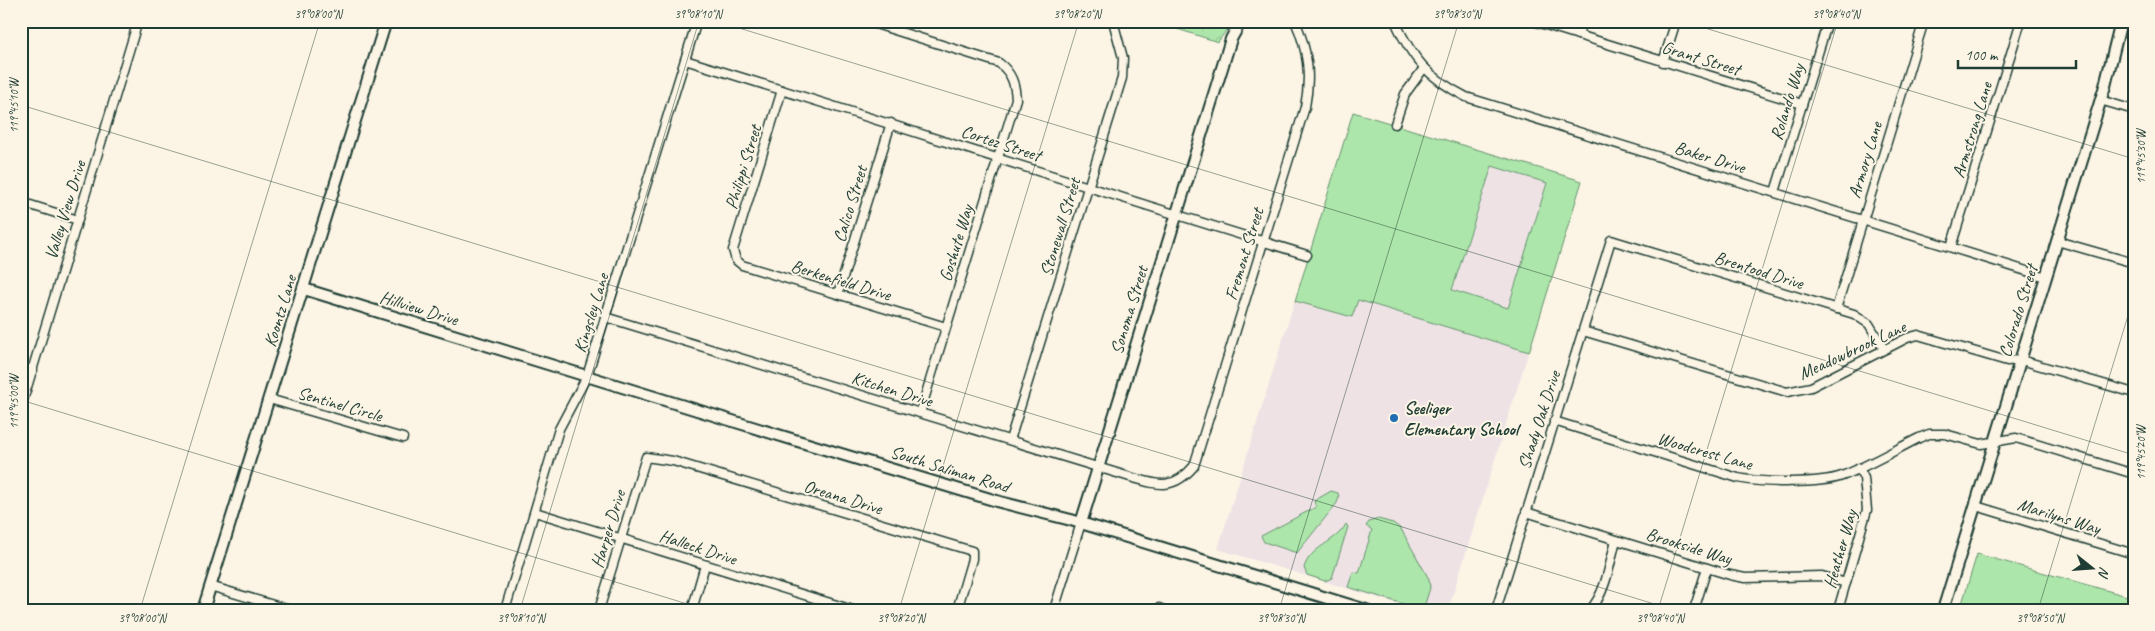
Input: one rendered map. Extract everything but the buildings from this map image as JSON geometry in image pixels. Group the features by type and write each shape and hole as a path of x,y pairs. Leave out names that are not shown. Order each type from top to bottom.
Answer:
{"street":[{"name":"Valley View Drive","path":"21,407 138,21"},
{"name":"Koontz Lane","path":"203,610 386,21"},
{"name":"Kingsley Lane","path":"505,610 559,428 587,376 697,21"},
{"name":"Goshute Way","path":"866,21 1000,64 1006,69 1014,82 1016,99 920,413"},
{"name":"Stonewall Street","path":"1010,440 1122,78 1123,58 1113,21"},
{"name":"Sonoma Street","path":"1054,610 1230,39 1242,21"},
{"name":"Fremont Street","path":"1171,484 1183,478 1194,466 1302,117 1309,87 1307,55 1295,21"},
{"name":"Baker Drive","path":"1395,21 1415,58 1424,68 1443,84 1466,97 2046,277"},
{"name":"Grant Street","path":"1533,21 1802,104"},
{"path":"1578,35 1582,21"},
{"path":"1663,62 1676,21"},
{"name":"Rolando Way","path":"1775,192 1828,21"},
{"name":"Armory Lane","path":"1836,309 1924,21"},
{"name":"Armstrong Lane","path":"1951,247 2021,21"},
{"name":"Colorado Street","path":"1943,610 2100,100 2121,21"},
{"name":"Cortez Street","path":"685,60 891,123 1307,255"},
{"path":"1396,124 1405,94 1424,68"},
{"name":"Philippi Street","path":"733,254 782,90"},
{"path":"2100,100 2134,110"},
{"name":"Calico Street","path":"838,294 891,123"},
{"path":"21,202 78,220"},
{"name":"Brentood Drive","path":"1611,240 1836,309 1848,311 1865,320 1884,349"},
{"name":"Shady Oak Drive","path":"1496,610 1611,240"},
{"path":"2057,241 2134,263"},
{"name":"Berkenfield Drive","path":"733,254 742,265 946,327"},
{"name":"Hillview Drive","path":"304,289 525,358"},
{"name":"Kitchen Drive","path":"605,317 1158,485 1171,484"},
{"name":"Meadowbrook Lane","path":"1583,330 1787,392 1810,387 1906,338 1918,335 2007,362 2021,360 2134,393"},
{"name":"South Saliman Road","path":"525,358 1366,610"},
{"path":"21,367 32,370"},
{"name":"Sentinel Circle","path":"269,399 403,438"},
{"name":"Woodcrest Lane","path":"1554,421 1757,482 1833,478 1859,468 1929,434 1945,434 1981,444 2020,439 2134,474"},
{"name":"Harper Drive","path":"599,610 646,457"},
{"name":"Oreana Drive","path":"646,457 673,462 972,551 972,558 957,610"},
{"name":"Heather Way","path":"1838,610 1867,510 1864,478 1859,468"},
{"name":"Marilyns Way","path":"1976,506 2134,554"},
{"name":"Halleck Drive","path":"535,512 853,610"},
{"name":"Brookside Way","path":"1526,512 1745,578 1822,576 1846,583"},
{"path":"1590,610 1596,604 1601,592 1616,540"},
{"path":"692,610 705,565"},
{"path":"1694,610 1707,568"},
{"path":"210,586 290,610"},
{"path":"1155,610 1158,608 1163,610"}],"shaded area":[{"path":"1353,112 1582,181 1448,610 1418,610 1218,549"}],"green space":[{"path":"1152,21 1233,21 1218,42"},
{"path":"1353,112 1582,181 1529,352 1358,300 1352,317 1295,301","holes":["1492,166 1547,183 1508,308 1452,290"]},
{"path":"1331,491 1338,493 1337,503 1297,553 1264,542 1261,536 1316,507 1314,501"},
{"path":"1378,519 1393,523 1401,529 1429,579 1430,588 1423,610 1348,587 1353,572 1359,573 1372,530 1366,526 1369,522"},
{"path":"1346,524 1348,527 1332,578 1325,581 1307,575 1304,568 1307,561 1317,549 1336,536"},
{"path":"1977,554 2134,598 2134,610 1960,610"}],"place":[{"name":"Seeliger Elementary School","path":"1394,418"}]}
